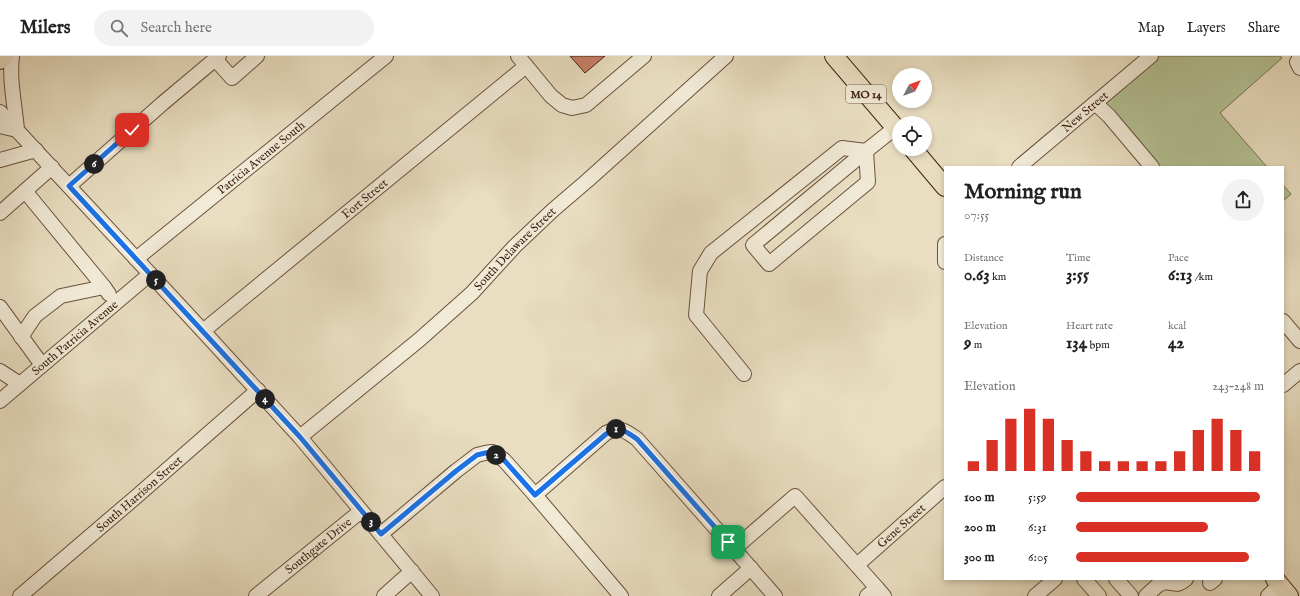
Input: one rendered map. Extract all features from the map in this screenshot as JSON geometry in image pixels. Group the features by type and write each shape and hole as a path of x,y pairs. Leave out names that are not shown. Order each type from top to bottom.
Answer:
{"main road":[{"path":"0,60 4,56"},
{"name":"MO 14","path":"834,56 892,124"},
{"path":"919,156 944,186"}],"street":[{"path":"12,56 12,87 17,130"},
{"path":"69,186 163,103 217,58 232,78 257,56"},
{"name":"Patricia Avenue South","path":"136,259 386,56"},
{"path":"522,61 551,96 562,105 572,108 586,105 644,56"},
{"name":"South Delaware Street","path":"300,437 419,340 472,293 515,246 553,210 726,56"},
{"name":"New Street","path":"1020,166 1151,56"},
{"path":"1300,57 1297,62 1300,68"},
{"name":"Fort Street","path":"203,331 522,61"},
{"path":"1096,103 1109,116 1151,166"},
{"path":"0,112 300,437 432,596"},
{"path":"0,126 17,130"},
{"path":"753,245 866,151 892,133"},
{"path":"744,374 696,315 700,271 711,253 842,148 866,151"},
{"path":"0,160 36,150"},
{"path":"740,230 769,264 868,182 866,151"},
{"path":"0,213 52,167"},
{"path":"24,192 116,303"},
{"name":"South Patricia Avenue","path":"0,402 150,274"},
{"path":"21,336 35,316 61,296 104,287"},
{"path":"0,307 42,366"},
{"path":"1284,322 1300,342"},
{"path":"1284,384 1300,371"},
{"path":"0,372 20,384"},
{"name":"South Harrison Street","path":"20,596 258,390"},
{"path":"535,495 606,434 613,429 621,429 637,439 775,596"},
{"path":"381,534 477,455 492,452 504,460 621,596"},
{"name":"Gene Street","path":"857,565 944,489"},
{"path":"734,549 795,496 857,565 876,593"},
{"name":"Southgate Drive","path":"256,596 361,510"},
{"path":"719,596 751,568"},
{"path":"384,596 412,571"},
{"path":"1035,596 1054,580"},
{"path":"1085,580 1099,596"},
{"path":"1117,580 1130,596"},
{"path":"1146,596 1158,585 1165,582 1176,585 1185,580"}],"green space":[{"path":"1157,56 1280,56 1282,58 1220,113 1266,166 1159,166 1103,100"},
{"path":"1284,186 1291,194 1284,200"}],"building":[{"path":"570,56 605,56 585,73"}],"route":[{"path":"132,130 69,186 300,437 381,534 477,455 492,452 498,455 535,495 606,434 613,429 621,429 637,439 728,542"}]}
